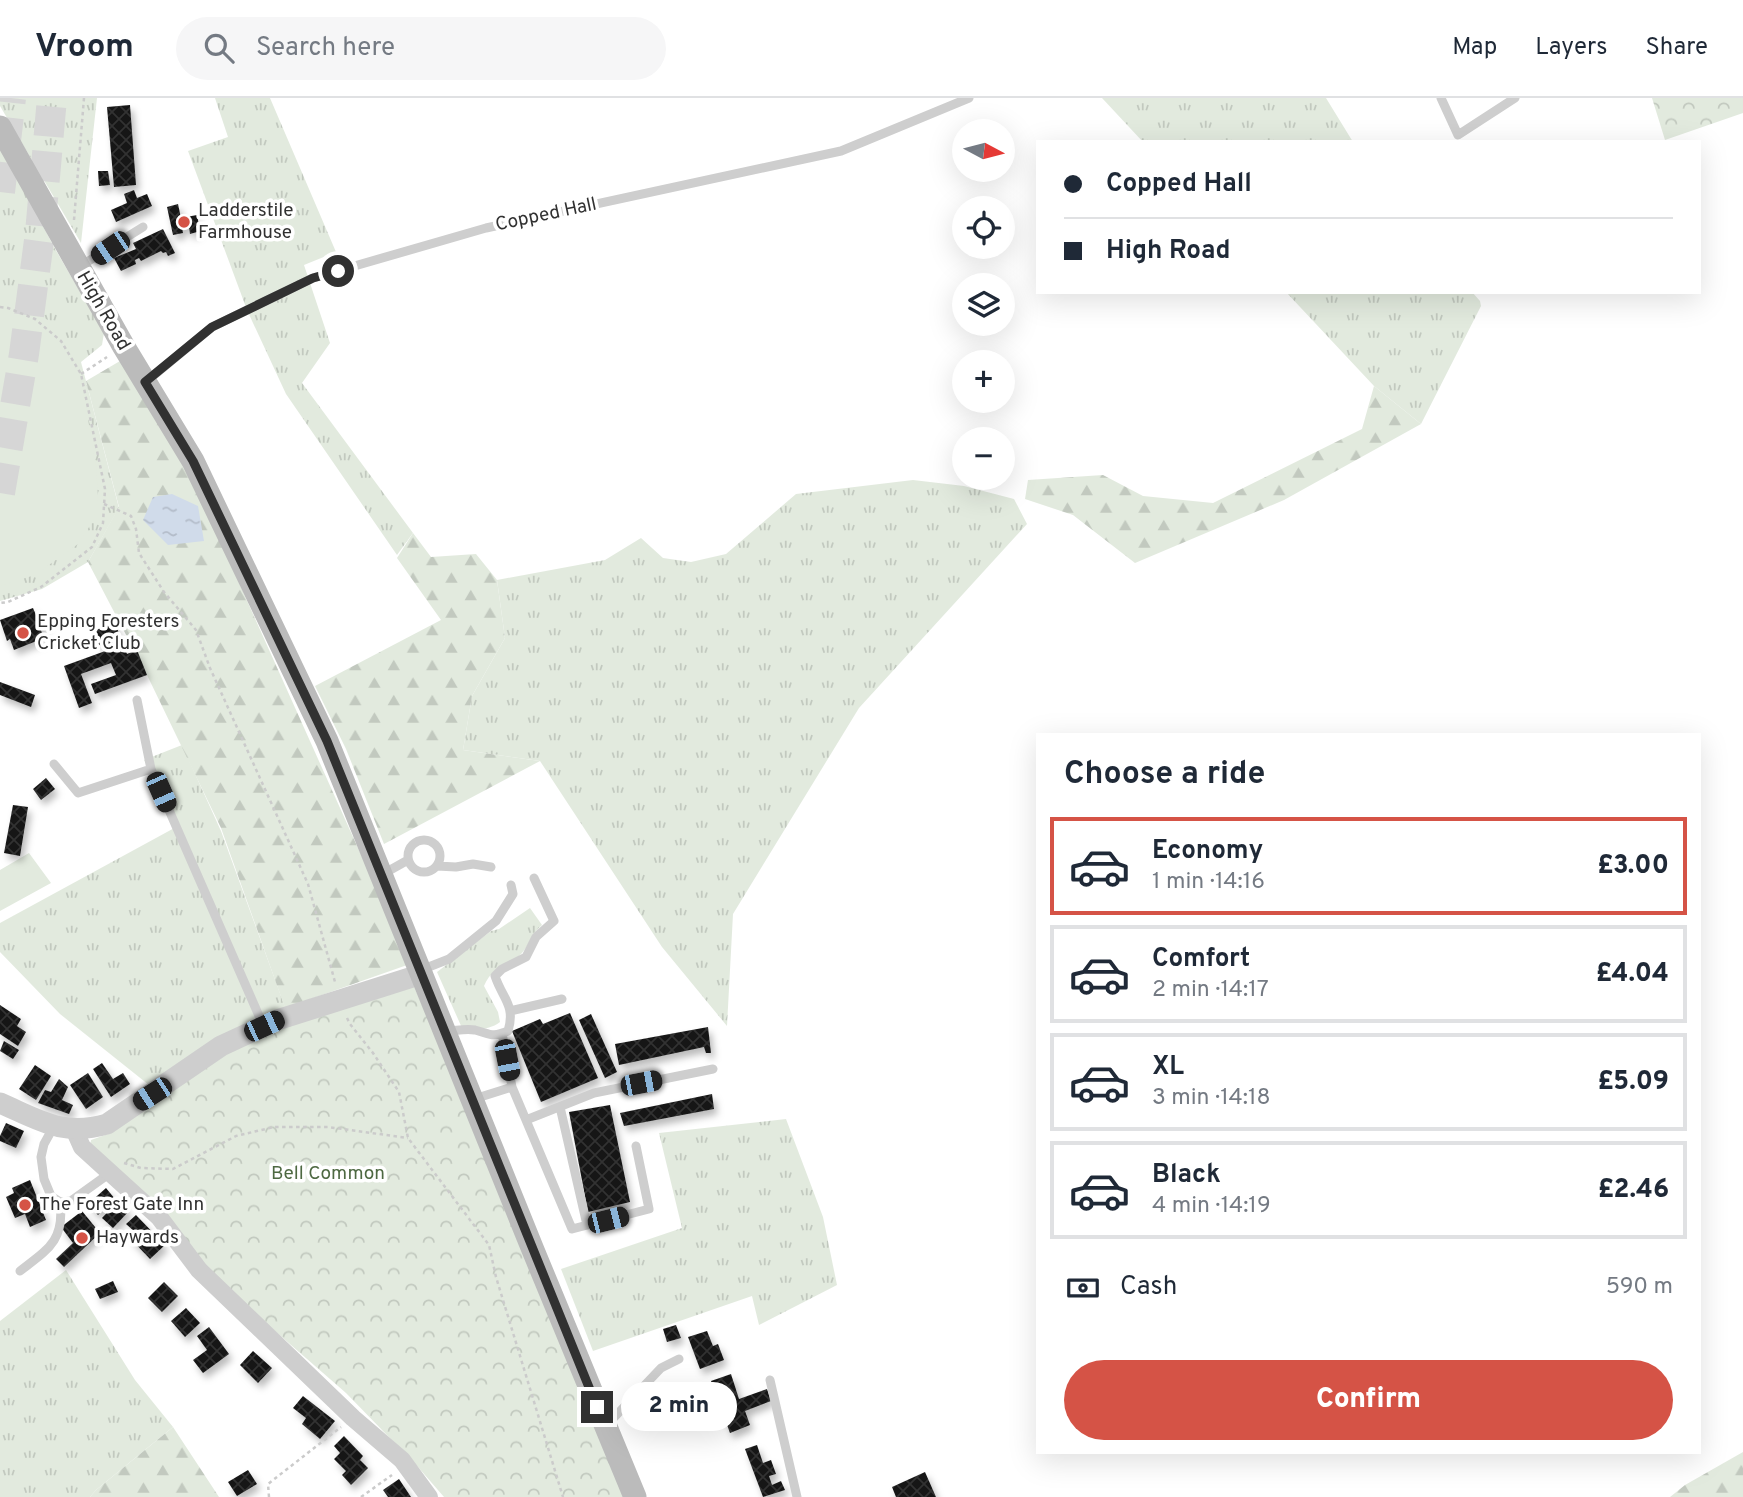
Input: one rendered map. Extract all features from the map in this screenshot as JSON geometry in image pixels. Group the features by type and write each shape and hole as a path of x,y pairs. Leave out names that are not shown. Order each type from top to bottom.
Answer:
{"main road":[{"name":"High Road","path":"0,127 124,347 193,461 327,741 635,1497"}],"street":[{"path":"0,1103 64,1128 85,1129 107,1124 221,1046 277,1020 421,972"},
{"path":"64,1128 159,1217 199,1270 353,1419 402,1460 429,1497"}],"lane":[{"name":"Copped Hall","path":"145,382 212,327 313,278 486,228 841,151 969,98"},
{"path":"1441,98 1458,135 1515,98"},
{"path":"75,262 143,227"},
{"path":"136,700 151,769 264,1026"},
{"path":"54,764 78,793 151,769"},
{"path":"427,840 435,844 440,852 436,866 428,871 418,871 411,865 408,851 414,843 427,840"},
{"path":"381,874 408,860"},
{"path":"436,866 473,864 491,867"},
{"path":"445,1031 473,1029 496,1035 508,1031 512,1020 509,1002 498,987 495,976 502,969 526,957 536,937 554,921 534,878"},
{"path":"421,972 449,960 496,921 513,894 511,886"},
{"path":"510,1011 562,999"},
{"path":"502,1033 512,1087 572,1228 649,1209 636,1146"},
{"path":"526,1121 594,1093 713,1069"},
{"path":"472,1100 512,1087"},
{"path":"560,1107 587,1225"},
{"path":"64,1128 44,1144 41,1157 44,1179 51,1196 60,1202 71,1201 111,1172"},
{"path":"20,1271 56,1239 61,1214 60,1202"},
{"path":"605,1427 661,1368 679,1359"},
{"path":"770,1380 797,1497"}],"path":[{"path":"75,262 84,98"},
{"path":"0,307 35,319 61,341 81,374 105,489 103,523 92,547 41,587 0,604"},
{"path":"81,374 124,347"},
{"path":"104,504 131,516 136,529 139,553 164,592 195,630 308,884 340,1000 350,1024 399,1092 408,1138 489,1245 496,1277 564,1497"},
{"path":"87,1152 141,1168 173,1169 236,1136 274,1127 328,1126 408,1138"},
{"path":"269,1497 268,1484 353,1419"},
{"path":"361,1497 406,1465"}],"green space":[{"path":"0,98 97,98 81,243 0,106"},
{"path":"215,98 270,98 336,252 304,265 330,343 302,383 413,533 397,555 286,394 247,310 188,151 228,137"},
{"path":"1102,98 1326,98 1352,140 1141,140"},
{"path":"1652,98 1743,98 1743,113 1665,140"},
{"path":"0,145 54,247 104,333 102,345 81,362 119,508 88,562 42,589 0,601"},
{"path":"1288,294 1474,294 1480,301 1481,306 1421,424 1374,386"},
{"path":"0,301 53,322 78,362 96,465 98,498 93,521 78,544 35,575 0,586"},
{"path":"120,361 179,449 410,964 285,1008 221,828 147,675 88,562 119,507 86,381"},
{"path":"1374,386 1421,424 1284,500 1135,563 1073,515 1025,499 1028,480 1103,475 1143,496 1213,503 1362,429"},
{"path":"913,480 952,485 952,490 979,490 1014,499 1027,524 859,708 733,914 727,1026 662,947 540,761 463,750 472,696 505,638 497,580 605,560 641,538 663,558 691,562 726,554 796,494"},
{"path":"413,533 431,557 476,554 497,580 505,638 472,696 463,750 540,761 384,844 346,749 315,686 441,620 397,558"},
{"path":"182,745 221,831 285,1007 149,1085 60,1014 0,952 0,923 178,826 144,760"},
{"path":"29,853 51,883 0,911 0,870"},
{"path":"530,908 542,925 522,953 491,974 484,986 498,1012 500,1022 487,1028 462,1028 437,972 491,931 499,929"},
{"name":"Bell Common","path":"413,984 494,1172 627,1497 444,1497 346,1393 206,1271 90,1146 91,1140 108,1134 249,1039"},
{"path":"786,1119 823,1217 837,1285 759,1325 752,1296 593,1351 561,1269 682,1228 659,1133"},
{"path":"66,1270 135,1380 173,1427 90,1497 0,1497 0,1321"},
{"path":"173,1427 219,1497 90,1497 96,1490"},
{"path":"1743,1452 1743,1497 1670,1497 1685,1485"}],"water":[{"path":"172,494 198,506 204,541 168,545 143,520 153,497"}],"building":[{"path":"130,105 136,185 114,187 107,107"},
{"path":"98,171 108,171 110,185 99,186"},
{"path":"134,190 137,198 147,194 152,206 116,222 111,210 127,203 124,194"},
{"name":"Ladderstile Farmhouse","path":"178,204 181,218 197,215 197,232 190,234 189,227 182,228 183,233 173,235 167,207"},
{"path":"163,229 175,253 168,256 161,251 141,261 139,258 135,260 136,264 121,271 114,258 136,249 133,243"},
{"name":"Epping Foresters Cricket Club","path":"33,608 36,615 42,613 47,625 40,628 44,638 14,650 10,639 7,641 0,620"},
{"path":"115,623 127,654 137,650 147,675 95,694 91,684 116,675 111,663 81,674 92,703 79,708 64,666 108,650 105,643 99,646 93,631"},
{"path":"0,682 35,695 31,707 0,695"},
{"path":"46,778 55,789 41,800 33,789"},
{"path":"13,805 28,807 20,856 4,853"},
{"path":"0,1005 21,1019 17,1026 26,1032 18,1046 0,1034"},
{"path":"570,1013 598,1078 541,1102 512,1031 540,1019 543,1024"},
{"path":"591,1014 617,1072 605,1078 579,1020"},
{"path":"708,1027 711,1053 706,1053 704,1047 619,1065 615,1044"},
{"path":"4,1041 19,1050 13,1059 0,1051"},
{"path":"102,1063 113,1079 123,1073 130,1084 111,1097 93,1069"},
{"path":"35,1065 51,1076 36,1100 19,1089"},
{"path":"88,1073 103,1097 86,1109 70,1085"},
{"path":"59,1079 68,1087 62,1100 73,1105 69,1114 38,1103 45,1090 51,1092"},
{"path":"712,1094 714,1109 624,1126 620,1113"},
{"path":"610,1105 630,1202 588,1212 569,1112"},
{"path":"6,1123 24,1131 16,1148 0,1141"},
{"name":"The Forest Gate Inn","path":"30,1180 46,1220 30,1227 25,1214 15,1218 6,1197 14,1193 12,1188"},
{"path":"106,1188 115,1199 98,1215 88,1204"},
{"path":"118,1201 129,1211 113,1228 102,1218"},
{"name":"Haywards","path":"82,1211 100,1233 64,1267 56,1259 73,1243 61,1227"},
{"path":"136,1215 165,1245 150,1259 129,1237 135,1232 126,1224"},
{"path":"113,1281 118,1292 100,1299 95,1289"},
{"path":"164,1282 178,1296 162,1312 148,1298"},
{"path":"186,1308 200,1323 185,1337 171,1321"},
{"path":"676,1325 681,1338 667,1342 663,1329"},
{"path":"209,1327 229,1354 203,1373 193,1360 207,1350 197,1336"},
{"path":"707,1331 713,1346 718,1344 724,1360 700,1369 688,1337"},
{"path":"253,1351 272,1368 258,1383 240,1365"},
{"path":"731,1374 739,1399 767,1389 771,1401 745,1411 750,1425 730,1433 711,1381"},
{"path":"303,1396 335,1421 320,1439 302,1424 306,1418 293,1408"},
{"path":"344,1436 363,1456 360,1460 368,1468 351,1485 342,1475 346,1471 334,1459 340,1453 334,1446"},
{"path":"757,1445 763,1463 771,1460 776,1474 769,1476 772,1485 781,1481 785,1490 763,1497 745,1449"},
{"path":"248,1470 257,1484 237,1496 228,1482"},
{"path":"925,1472 936,1497 896,1497 892,1487"},
{"path":"399,1479 411,1497 388,1497 383,1490"}],"tunnel":[{"path":"0,192 11,98"},
{"path":"0,493 24,354 40,233 52,98"}],"place":[{"name":"Ladderstile Farmhouse","path":"184,222"},
{"name":"Epping Foresters Cricket Club","path":"23,633"},
{"name":"The Forest Gate Inn","path":"25,1205"},
{"name":"Haywards","path":"82,1238"}],"route":[{"path":"338,271 313,278 212,327 145,382 193,461 327,741 597,1407"}]}
